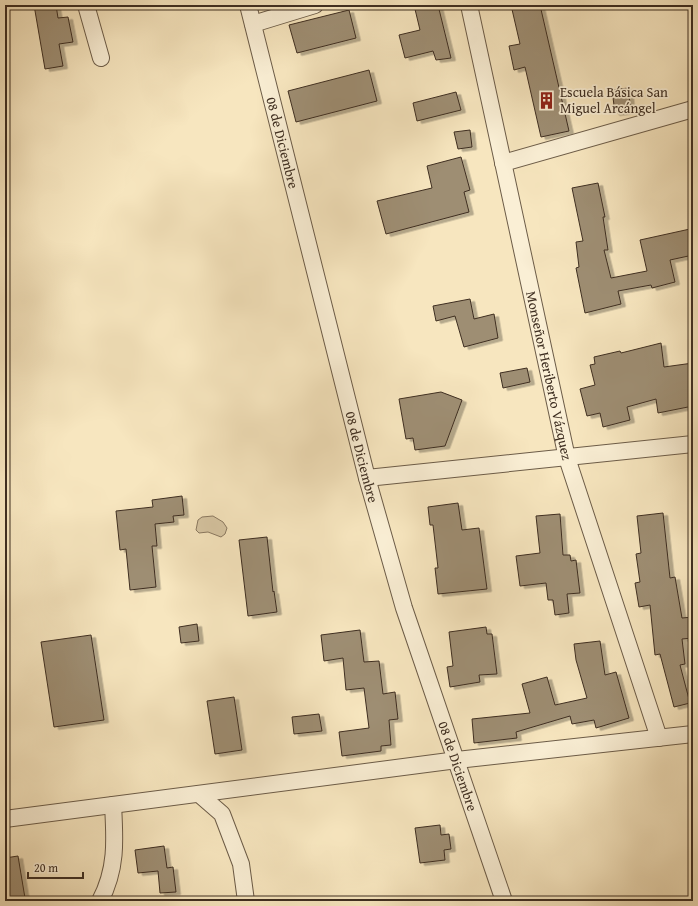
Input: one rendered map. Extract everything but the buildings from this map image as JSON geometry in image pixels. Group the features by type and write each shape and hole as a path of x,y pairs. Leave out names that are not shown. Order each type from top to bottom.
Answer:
{"street":[{"path":"86,5 101,58"},
{"name":"08 de Diciembre","path":"248,5 367,478 404,608 504,901"},
{"path":"253,24 315,5"},
{"name":"Monseñor Heriberto Vázquez","path":"469,5 567,458 659,738"},
{"path":"503,163 693,109"},
{"path":"367,478 693,444"},
{"path":"5,819 457,760 693,734"},
{"path":"199,794 222,814 241,864 246,901"},
{"path":"100,901 106,890 115,850 113,805"}],"shaded area":[{"path":"213,516 223,522 227,528 225,534 221,537 208,532 199,533 196,530 198,520 202,517"}],"place":[{"name":"Escuela Básica San Miguel Arcángel","path":"547,100"}]}
